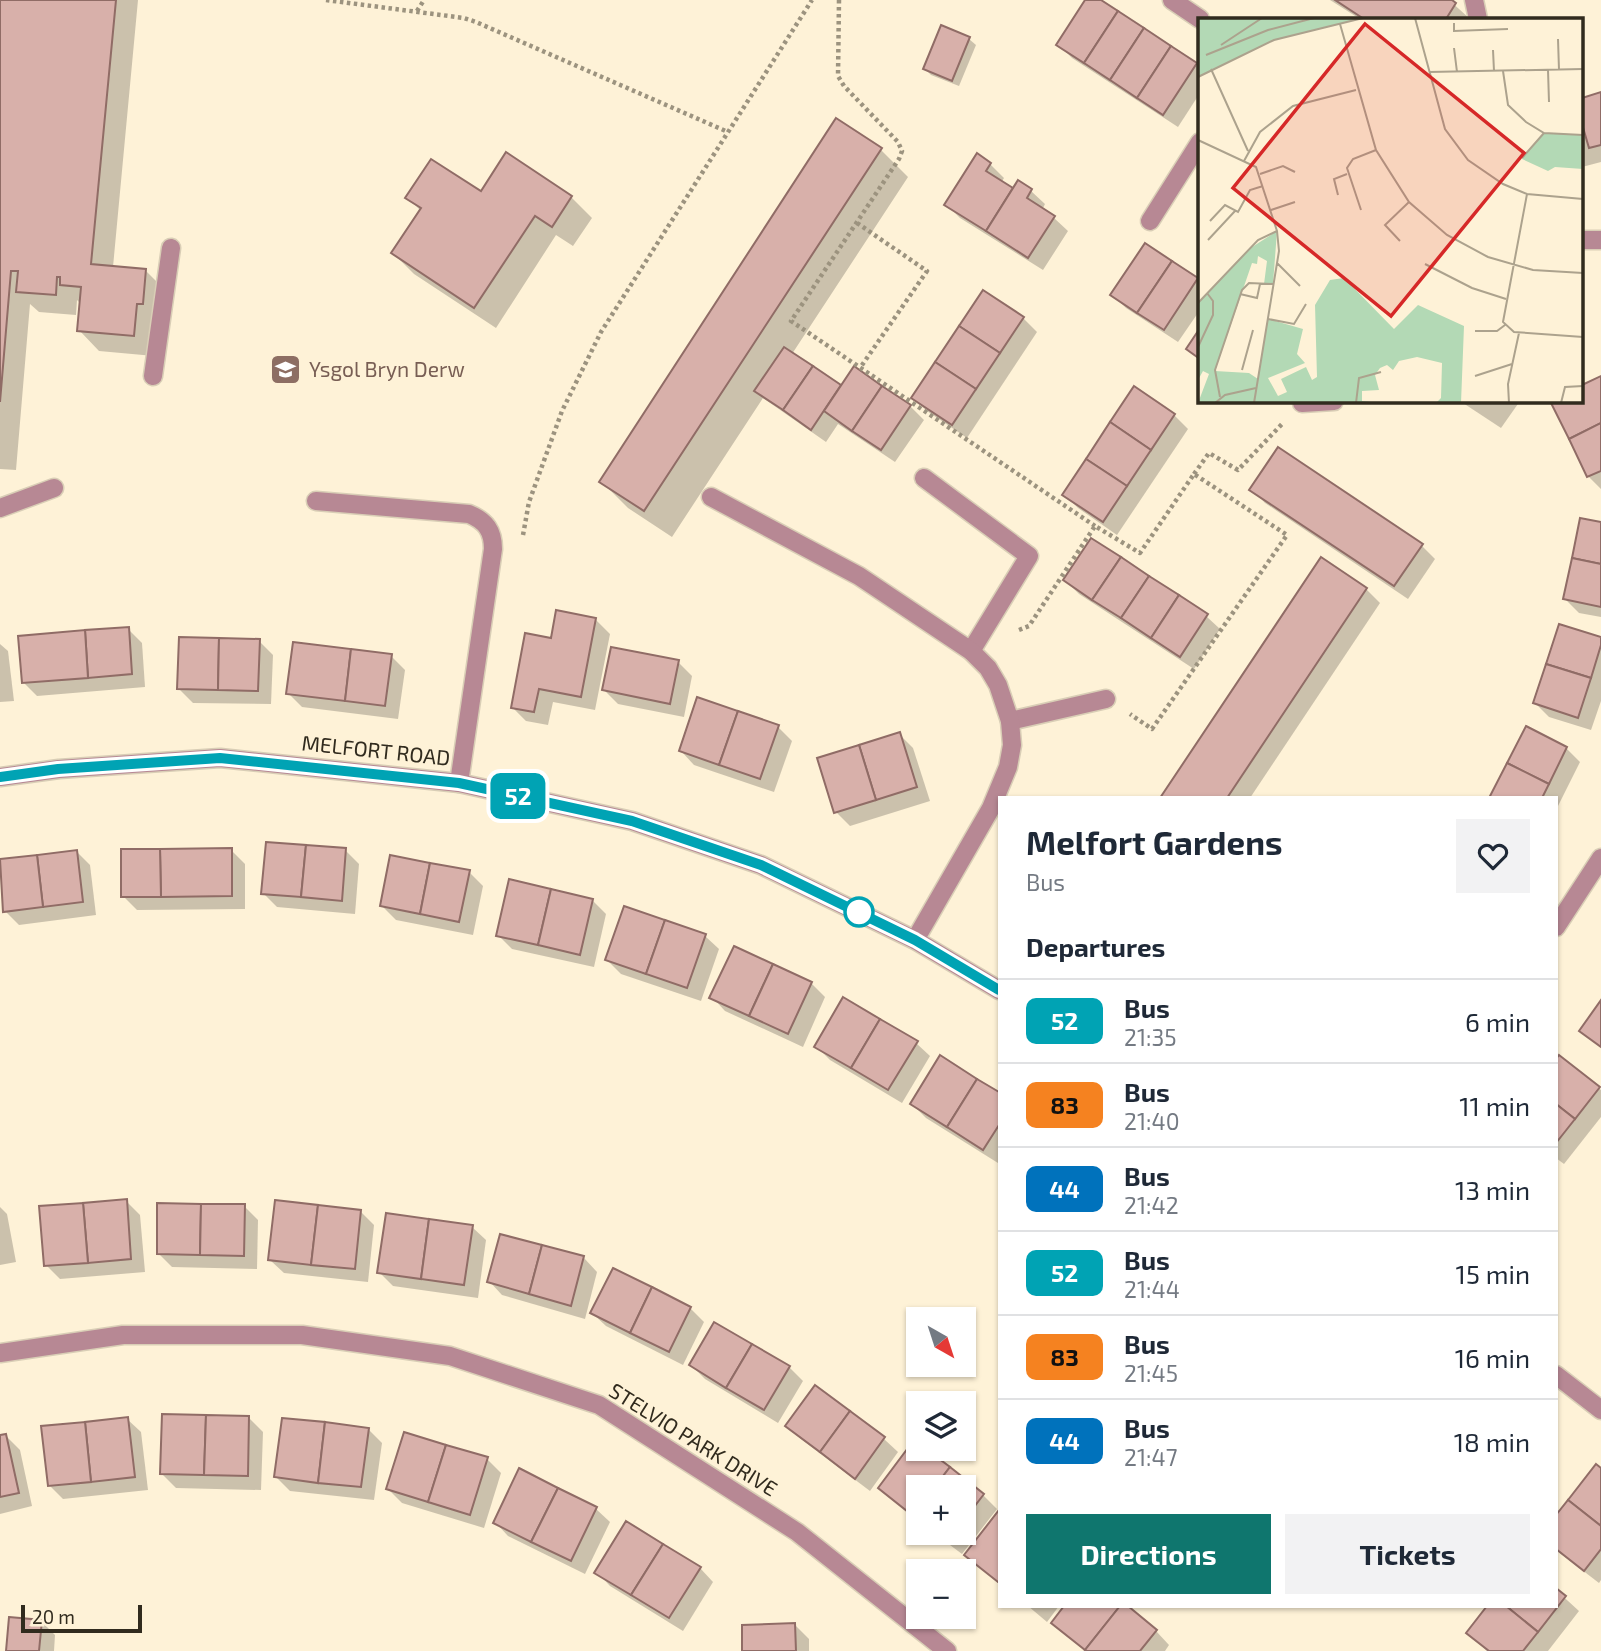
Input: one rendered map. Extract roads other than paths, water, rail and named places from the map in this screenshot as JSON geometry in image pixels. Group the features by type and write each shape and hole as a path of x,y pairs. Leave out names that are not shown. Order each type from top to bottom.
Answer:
{"street":[{"path":"1172,0 1199,18"},
{"path":"1474,0 1478,18"},
{"path":"1150,221 1198,145"},
{"path":"153,376 171,248"},
{"path":"1302,403 1318,402"},
{"path":"924,478 1029,556 971,651"},
{"path":"0,509 54,488"},
{"path":"711,497 859,576 971,651 988,668 998,685 1010,721 1012,746 1009,767 1001,788 915,940"},
{"path":"316,501 469,514 484,522 489,529 493,538 493,549 459,783"},
{"path":"1010,721 1106,699"},
{"name":"MELFORT ROAD","path":"0,777 58,769 220,758 459,783 632,821 761,865 915,940 998,989"},
{"path":"1558,924 1601,858"},
{"name":"STELVIO PARK DRIVE","path":"0,1353 123,1335 302,1335 450,1356 599,1405 797,1532 947,1651"},
{"path":"1558,1377 1601,1410"}],"place":[{"name":"Ysgol Bryn Derw","path":"286,370"}]}
